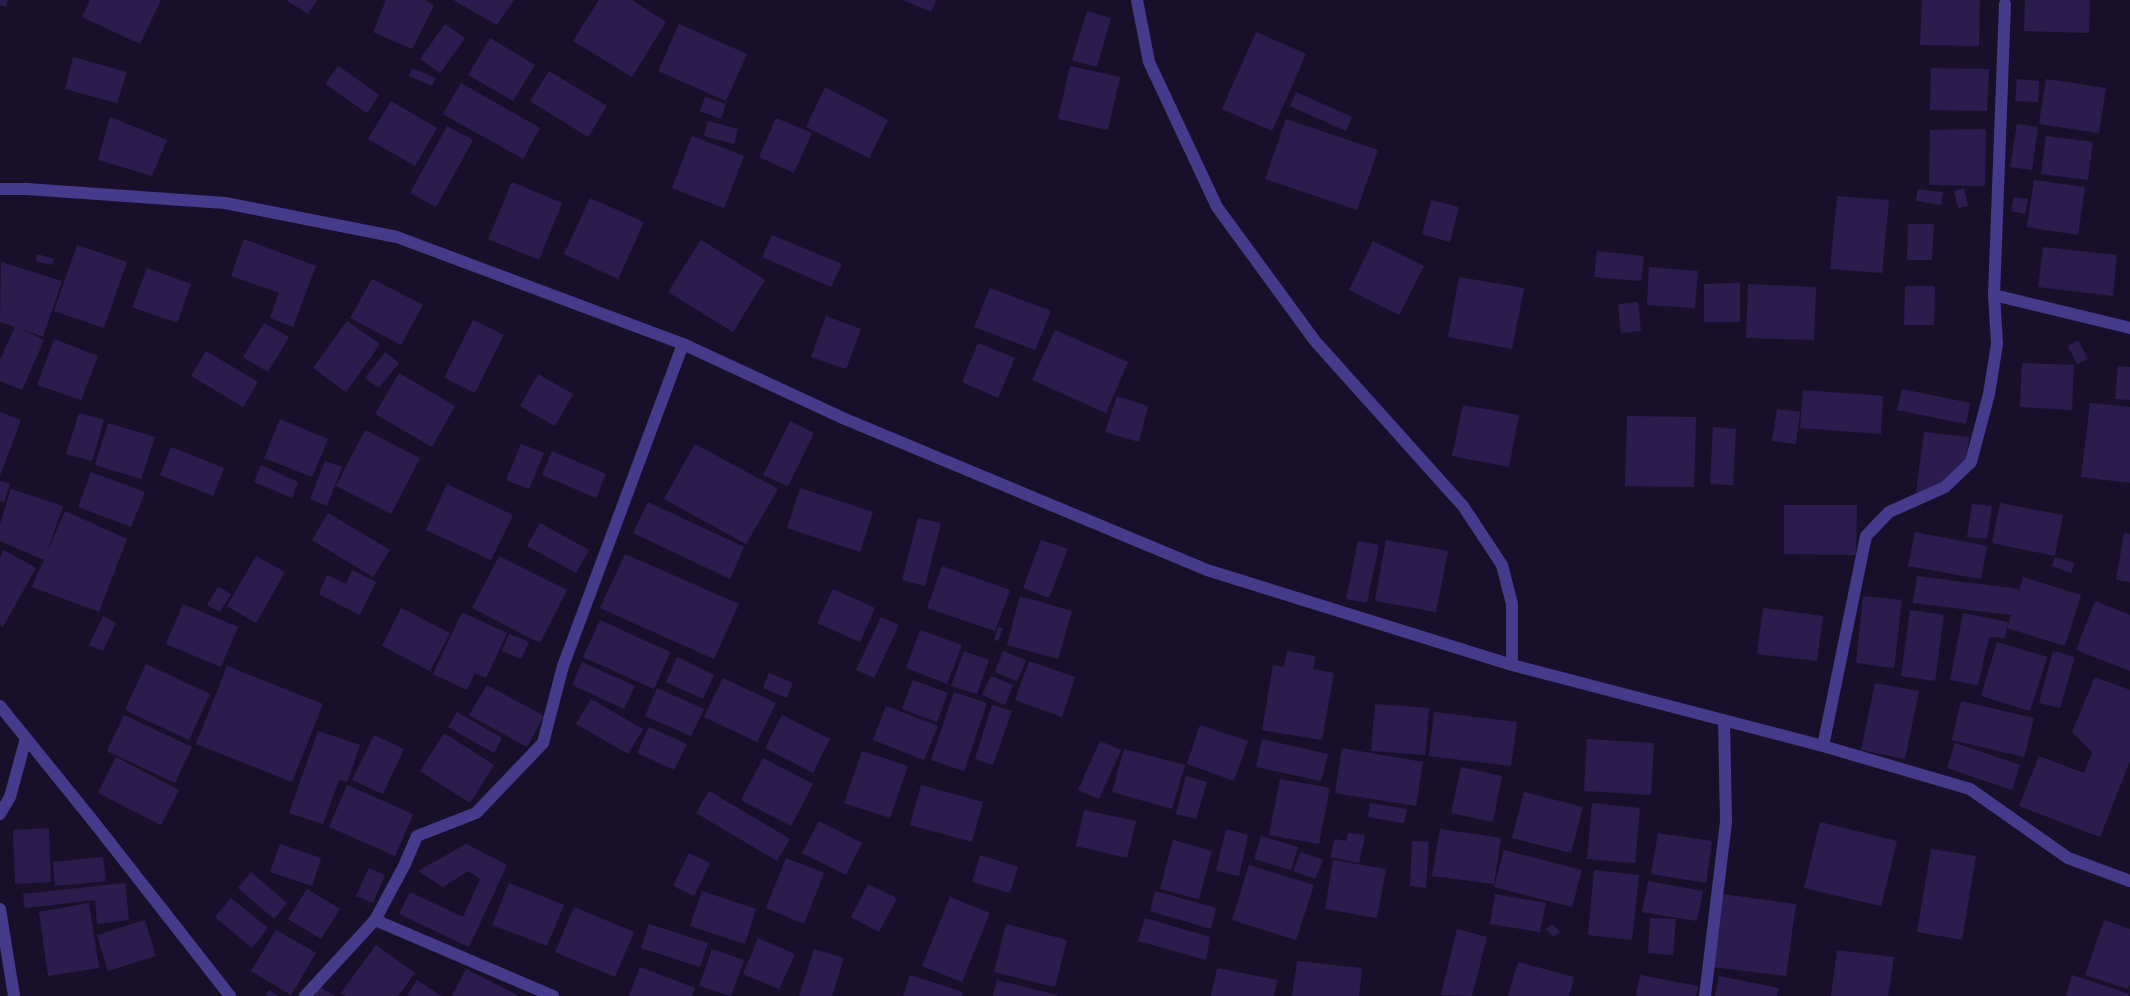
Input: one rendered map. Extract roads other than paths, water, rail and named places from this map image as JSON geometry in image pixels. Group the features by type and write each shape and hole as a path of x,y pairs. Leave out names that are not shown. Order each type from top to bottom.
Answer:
{"street":[{"path":"1137,0 1149,62 1218,207 1315,340 1462,506 1502,565 1512,604 1512,665"},
{"path":"1823,746 1866,536 1889,512 1945,487 1971,462 1989,394 1997,344 1994,295 2005,4"},
{"path":"0,190 27,189 225,204 397,237 683,344 845,419 1207,570 1512,665 1823,746 1970,789 2068,858 2130,881"},
{"path":"1994,295 2130,328"},
{"path":"305,996 375,920 404,866 417,836 476,813 544,742 563,666 683,344"},
{"path":"0,706 230,996"},
{"path":"1705,996 1726,822 1724,720"},
{"path":"0,814 10,797 26,738"},
{"path":"0,909 14,996"},
{"path":"375,920 553,996"}]}
